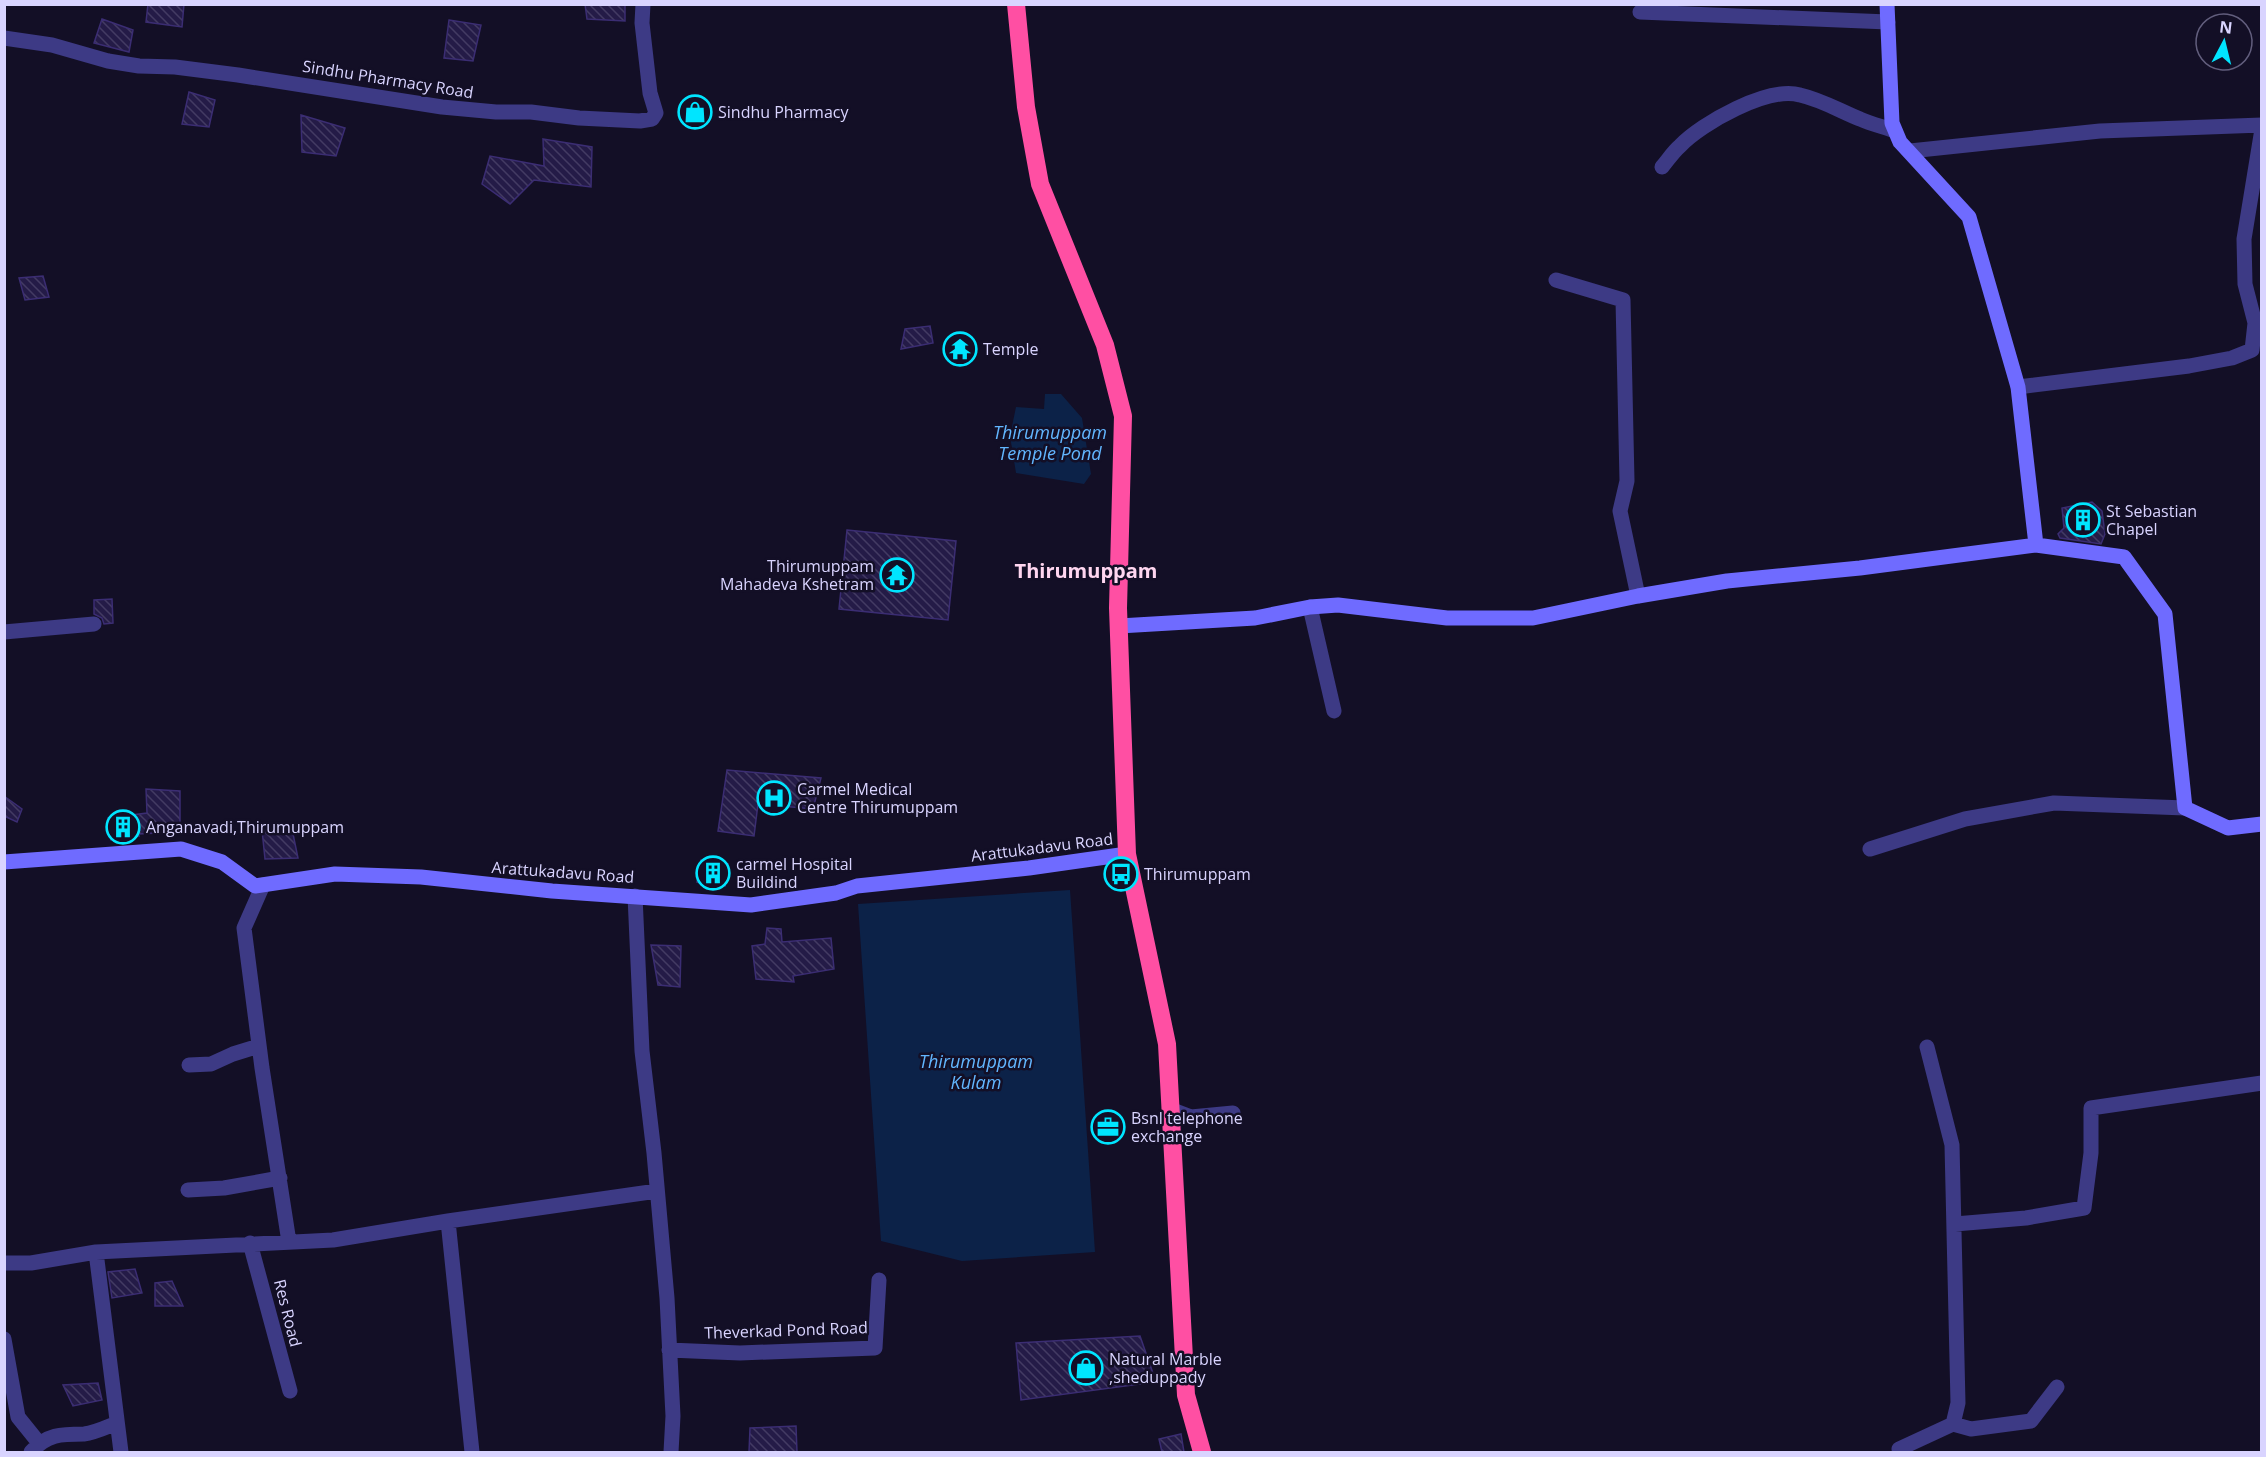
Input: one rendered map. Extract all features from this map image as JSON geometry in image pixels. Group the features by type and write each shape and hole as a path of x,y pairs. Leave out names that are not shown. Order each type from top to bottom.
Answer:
{"highway":[{"path":"1016,4 1026,107 1040,184 1105,345 1123,416 1119,626 1126,854 1167,1044 1186,1395 1202,1452"}],"street":[{"name":"Sindhu Pharmacy Road","path":"4,38 52,45 108,61 139,66 175,67 238,75 442,107 640,121 652,119 656,113 650,93 642,23 643,4"},
{"path":"1887,4 1892,123 1900,142 1969,217 2018,387 2036,545"},
{"path":"1640,12 1888,22"},
{"path":"1662,167 1680,145 1717,119 1773,94 1798,94 1895,131"},
{"path":"1910,151 2100,130 2262,127 2244,239 2245,284 2258,323 2252,350 2232,358 2018,387"},
{"path":"1556,279 1623,300 1627,481 1620,512 1638,596"},
{"path":"1119,626 1255,618 1310,607 1338,605 1447,618 1533,618 1638,596 1727,581 1860,568 2036,545 2124,557 2165,614 2185,808"},
{"path":"1310,607 1334,711"},
{"path":"4,632 94,624"},
{"path":"1870,849 1965,819 2054,803 2185,808 2228,828 2262,824"},
{"path":"4,862 181,849 222,862 255,886 263,885"},
{"name":"Arattukadavu Road","path":"263,885 335,874 421,877 552,891 751,905 836,893 857,886 1029,868 1126,854"},
{"path":"263,885 244,928 259,1046 290,1242"},
{"path":"634,896 642,1051 657,1191 669,1350 673,1416 671,1452"},
{"path":"189,1065 211,1064 259,1046"},
{"path":"1927,1047 1952,1145 1958,1403 1953,1424"},
{"path":"1955,1224 2026,1218 2084,1208 2091,1153 2091,1108 2262,1083"},
{"path":"1170,1109 1191,1117 1233,1113"},
{"path":"188,1190 224,1188 280,1178"},
{"path":"4,1263 31,1263 96,1252 333,1240 657,1191"},
{"path":"448,1221 472,1452"},
{"name":"Res Road","path":"250,1243 290,1391"},
{"path":"96,1252 121,1452"},
{"name":"Theverkad Pond Road","path":"669,1350 740,1353 875,1348 879,1280"},
{"path":"4,1339 18,1417 35,1448 60,1434 86,1434 117,1423"},
{"path":"1900,1452 1899,1449 1953,1424 1971,1429 2031,1421 2057,1387"}],"water":[{"name":"Thirumuppam Temple Pond","path":"1045,394 1061,394 1082,418 1091,474 1084,484 1016,473 1010,436 1016,407 1044,409"},
{"name":"Thirumuppam Kulam","path":"1070,890 1095,1252 962,1261 881,1241 858,904"}],"building":[{"path":"148,4 184,4 182,27 146,22"},
{"path":"585,4 625,4 625,21 587,19"},
{"path":"102,19 133,30 129,52 94,43"},
{"path":"449,20 481,25 473,61 444,58"},
{"path":"189,92 215,100 209,127 182,124"},
{"path":"301,115 345,128 336,156 302,152"},
{"path":"543,139 592,147 591,187 534,180 510,204 482,184 490,156 544,166"},
{"path":"43,276 49,297 25,300 19,278"},
{"path":"930,326 933,343 901,349 905,329"},
{"name":"St Sebastian Chapel","path":"2092,502 2102,511 2105,534 2101,544 2060,538 2058,534 2064,528 2062,508"},
{"name":"Thirumuppam Mahadeva Kshetram","path":"847,530 956,541 948,620 839,609"},
{"path":"112,599 113,623 104,624 102,618 94,614 94,600"},
{"path":"727,770 821,778 813,809 758,804 754,836 718,831"},
{"path":"146,789 180,791 180,824 172,823 159,833 138,834 139,836 111,840 108,818 147,813"},
{"path":"4,796 22,809 17,822 4,816"},
{"path":"292,829 298,858 265,859 262,830"},
{"name":"carmel Hospital Buildind","path":"701,860 728,864 725,886 697,882"},
{"path":"767,928 781,929 782,942 831,938 834,969 793,976 794,982 756,979 752,946 765,944"},
{"path":"651,945 681,946 680,987 658,985"},
{"path":"135,1269 142,1293 112,1298 108,1272"},
{"path":"172,1281 183,1306 155,1306 155,1283"},
{"path":"1140,1336 1156,1382 1021,1400 1016,1343"},
{"path":"98,1383 102,1400 73,1406 63,1385"},
{"path":"796,1426 797,1452 749,1452 750,1428"},
{"path":"1181,1434 1184,1452 1162,1452 1159,1439"}],"place":[{"name":"Sindhu Pharmacy","path":"695,112"},
{"name":"Temple","path":"960,349"},
{"name":"St Sebastian Chapel","path":"2083,520"},
{"name":"Thirumuppam Mahadeva Kshetram","path":"897,575"},
{"name":"Carmel Medical Centre Thirumuppam","path":"774,798"},
{"name":"Anganavadi,Thirumuppam","path":"123,827"},
{"name":"carmel Hospital Buildind","path":"713,873"},
{"name":"Thirumuppam","path":"1121,874"},
{"name":"Bsnl telephone exchange","path":"1108,1127"},
{"name":"Natural Marble ,sheduppady","path":"1086,1368"}],"district":[{"name":"Thirumuppam","path":"1086,571"}]}
